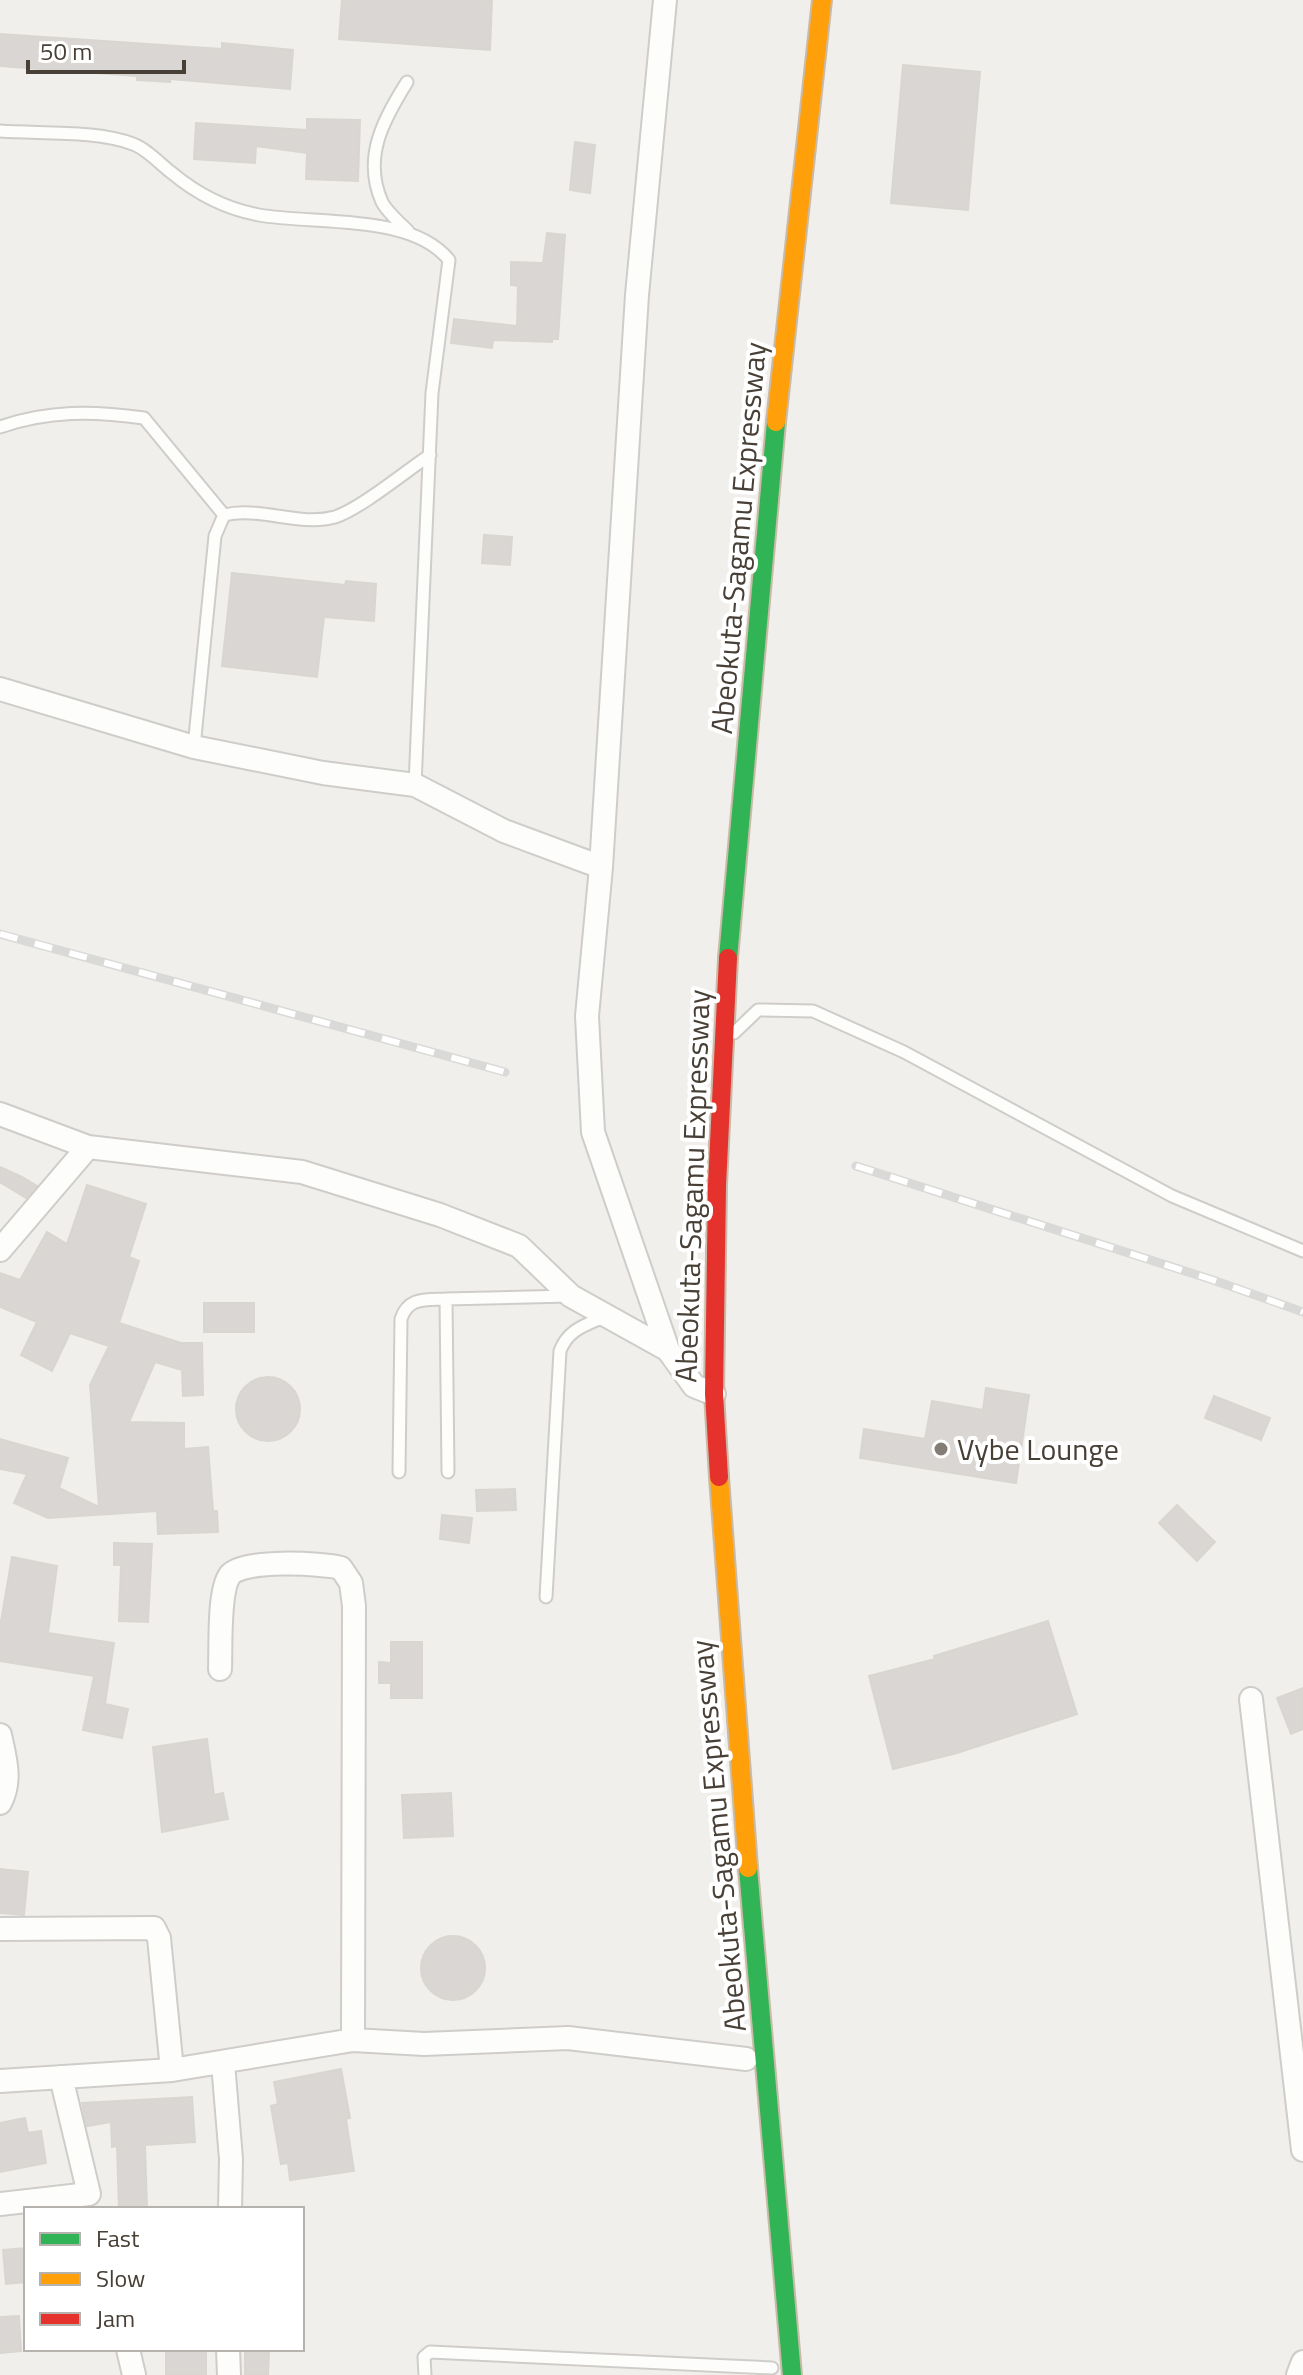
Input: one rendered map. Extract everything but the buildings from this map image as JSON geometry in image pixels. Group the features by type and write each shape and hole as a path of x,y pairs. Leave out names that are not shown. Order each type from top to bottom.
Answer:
{"highway":[{"name":"Abeokuta-Sagamu Expressway","path":"701,1394 726,975 781,364 822,0"},
{"name":"Abeokuta-Sagamu Expressway","path":"694,1355 729,1645 792,2375"},
{"name":"Abeokuta-Sagamu Expressway","path":"740,1997 773,2372"}],"street":[{"path":"665,0 637,295 601,867 587,1016 593,1132 668,1350 701,1394"},
{"path":"0,689 194,747 323,773 415,785 504,831 601,867"},
{"path":"0,1114 88,1147 316,1176 440,1215 519,1246 571,1296 668,1350"},
{"path":"0,1250 88,1147"},
{"path":"220,1669 223,1596 230,1575 242,1567 322,1563 341,1568 351,1583 354,1606 353,2040"},
{"path":"1251,1699 1303,2150"},
{"path":"0,1735 7,1764 6,1792 0,1803"},
{"path":"0,1929 154,1928 158,1932 172,2070"},
{"path":"0,2081 172,2070 353,2040 424,2044 568,2038 746,2059"},
{"path":"223,2063 231,2159 230,2207"},
{"path":"0,2204 91,2202 61,2077"},
{"path":"128,2351 134,2375"},
{"path":"228,2351 229,2375"},
{"path":"1298,2375 1303,2362"}],"lane":[{"path":"407,82 381,125 375,164 383,203 408,231"},
{"path":"0,131 111,138 136,145 178,178 218,203 258,215 408,231 435,243 449,260 432,393 415,785"},
{"path":"0,427 35,415 90,411 144,418 224,515"},
{"path":"224,515 246,510 313,518 336,517 430,455"},
{"path":"194,747 215,536 224,515"},
{"path":"721,1083 734,1033 758,1010 813,1011 904,1052 1172,1196 1303,1251"},
{"path":"399,1472 401,1319 405,1307 414,1301 571,1296"},
{"path":"446,1299 448,1472"},
{"path":"546,1597 560,1351 565,1338 574,1330 606,1316"},
{"path":"425,2375 424,2357 430,2352 773,2372"}],"railway":[{"path":"0,934 505,1072"},
{"path":"856,1166 1213,1280 1303,1312"}],"traffic: fast":[{"path":"728,958 776,422"},
{"path":"748,1868 792,2375"}],"traffic: slow":[{"path":"776,422 822,0"},
{"path":"719,1477 748,1868"}],"traffic: jam":[{"path":"719,1477 714,1394 717,1185 728,958"}],"place":[{"name":"Vybe Lounge","path":"941,1449"}]}
